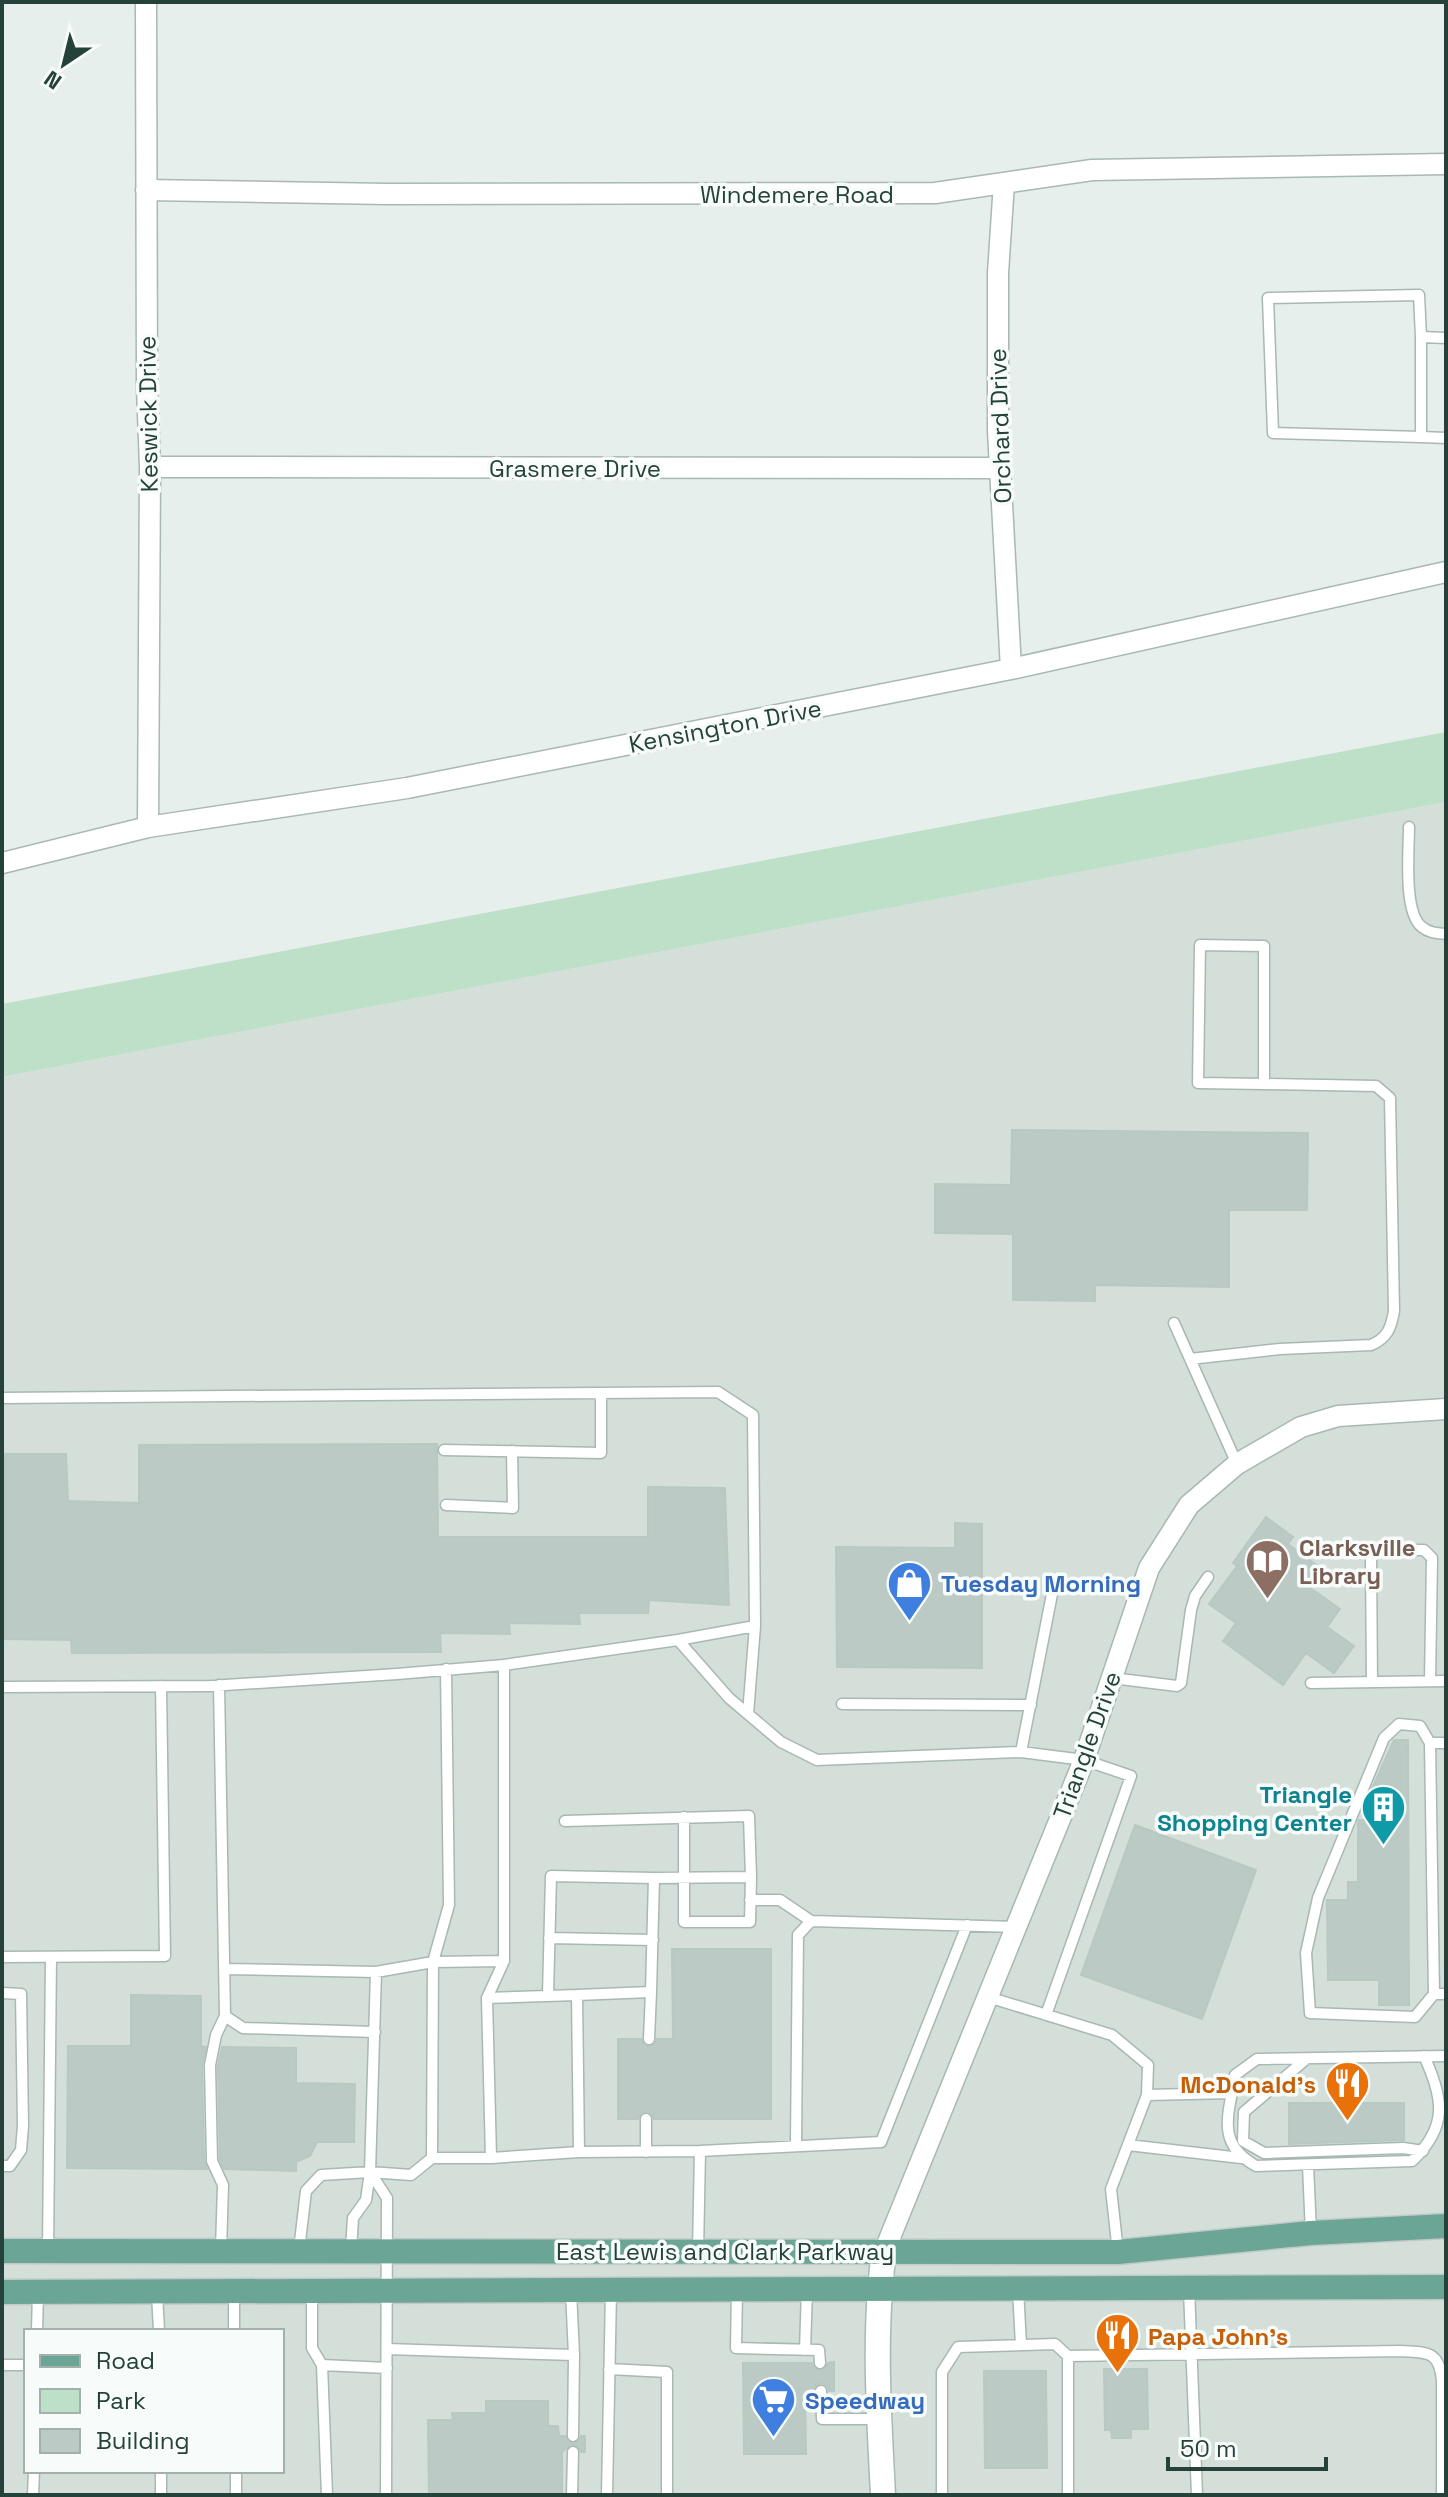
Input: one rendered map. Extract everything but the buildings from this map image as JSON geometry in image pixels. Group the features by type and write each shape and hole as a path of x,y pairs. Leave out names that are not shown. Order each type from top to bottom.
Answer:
{"main road":[{"name":"East Lewis and Clark Parkway","path":"2,2251 1118,2252 1311,2233 1446,2226"},
{"path":"883,2495 879,2419 879,2290 884,2252"},
{"name":"East Lewis and Clark Parkway","path":"2,2292 1446,2287"}],"street":[{"name":"Keswick Drive","path":"146,2 150,467 148,827"},
{"name":"Windemere Road","path":"146,190 387,194 935,193 1092,170 1446,164"},
{"name":"Orchard Drive","path":"1004,183 998,273 1000,468 1011,669"},
{"name":"Grasmere Drive","path":"150,467 1000,468"},
{"name":"Kensington Drive","path":"2,863 148,827 407,788 1011,669 1446,572"},
{"name":"Triangle Drive","path":"884,2252 1084,1760 1149,1568 1189,1505 1237,1464 1301,1427 1338,1416 1446,1409"}],"lane":[{"path":"1421,437 1419,295 1268,298 1273,433 1446,438"},
{"path":"1421,337 1446,338"},
{"path":"1409,827 1412,913 1419,926 1433,933 1446,934"},
{"path":"1190,1359 1280,1349 1371,1345 1382,1340 1392,1328 1390,1098 1376,1086 1198,1083 1200,945 1264,946 1264,1084"},
{"path":"1174,1323 1237,1464"},
{"path":"2,1398 718,1392 753,1415 755,1626 748,1714"},
{"path":"444,1450 601,1453 601,1393"},
{"path":"446,1505 513,1508 512,1451"},
{"path":"1372,1682 1371,1559 1378,1550 1424,1550 1432,1558 1430,1681"},
{"path":"1112,1678 1177,1686 1181,1683 1191,1610 1195,1596 1208,1577"},
{"path":"1021,1752 1053,1589"},
{"path":"2,1687 219,1685 504,1665 755,1626"},
{"path":"678,1640 729,1698 781,1742 817,1760 1021,1752 1084,1760 1131,1776 1046,2015"},
{"path":"491,2158 487,1998 504,1961 504,1665"},
{"path":"432,2158 433,1962 449,1905 446,1669"},
{"path":"1311,1683 1446,1681"},
{"path":"219,1685 225,2016 216,2035 210,2065 212,2161 223,2185 221,2250"},
{"path":"2,1957 165,1956 161,1686"},
{"path":"842,1704 1031,1705"},
{"path":"1399,1724 1420,1726 1430,1743 1440,1994 1415,2017 1310,2013 1306,1953 1318,1898 1384,1738 1399,1724"},
{"path":"1430,1743 1446,1743"},
{"path":"565,1821 684,1817 749,1816 750,1922 684,1922 684,1817"},
{"path":"548,1995 551,1876 751,1877"},
{"path":"649,2039 654,1878"},
{"path":"750,1900 780,1900 811,1921 1016,1927"},
{"path":"796,2144 798,1935 811,1921"},
{"path":"299,2251 306,2191 321,2175 370,2172 411,2175 432,2158 700,2151 881,2142 967,1925"},
{"path":"549,1938 653,1940"},
{"path":"48,2250 51,1957"},
{"path":"225,1969 376,1972 433,1962 504,1961"},
{"path":"351,2250 353,2218 366,2200 370,2172 376,1972"},
{"path":"487,1998 651,1992"},
{"path":"2,1993 21,1994 23,2126 21,2150 10,2166 2,2166"},
{"path":"577,1995 579,2152"},
{"path":"988,1997 1112,2035 1148,2065 1147,2095 1111,2189 1118,2252"},
{"path":"225,2016 243,2028 375,2032"},
{"path":"1128,2145 1241,2158 1256,2166 1412,2161 1444,2124 1438,2087 1424,2056"},
{"path":"1241,2158 1229,2142 1232,2093 1235,2075 1257,2059 1446,2056"},
{"path":"1305,2060 1244,2112 1243,2141 1264,2153 1403,2148 1423,2151"},
{"path":"1147,2095 1232,2093"},
{"path":"646,2119 646,2152"},
{"path":"698,2252 700,2151"},
{"path":"1308,2165 1311,2233"},
{"path":"370,2172 387,2198 386,2495"},
{"path":"1018,2289 1021,2345"},
{"path":"1189,2289 1197,2495"},
{"path":"737,2290 736,2348 819,2350 820,2363"},
{"path":"805,2350 807,2290"},
{"path":"234,2291 234,2329"},
{"path":"312,2291 312,2348 322,2365 327,2495"},
{"path":"571,2291 573,2436"},
{"path":"607,2495 611,2291"},
{"path":"37,2329 38,2292"},
{"path":"157,2292 159,2329"},
{"path":"942,2495 942,2372 958,2347 1055,2344 1068,2356 1401,2351 1433,2355 1439,2362 1442,2380 1442,2495"},
{"path":"387,2349 574,2355"},
{"path":"1068,2356 1068,2495"},
{"path":"2,2365 24,2365"},
{"path":"322,2365 387,2368"},
{"path":"609,2369 667,2372 667,2495"},
{"path":"821,2391 822,2419 879,2419"},
{"path":"572,2495 573,2452"},
{"path":"33,2495 34,2473"},
{"path":"161,2473 161,2495"},
{"path":"236,2473 236,2495"}],"shaded area":[{"path":"1446,802 1446,2495 2,2495 2,1077"}],"green space":[{"path":"1446,732 1446,802 2,1077 2,1004"}],"place":[{"name":"Clarksville Library","path":"1268,1600"},
{"name":"Tuesday Morning","path":"910,1622"},
{"name":"Triangle Shopping Center","path":"1383,1847"},
{"name":"McDonald's","path":"1347,2123"},
{"name":"Papa John's","path":"1117,2375"},
{"name":"Speedway","path":"774,2439"}]}
